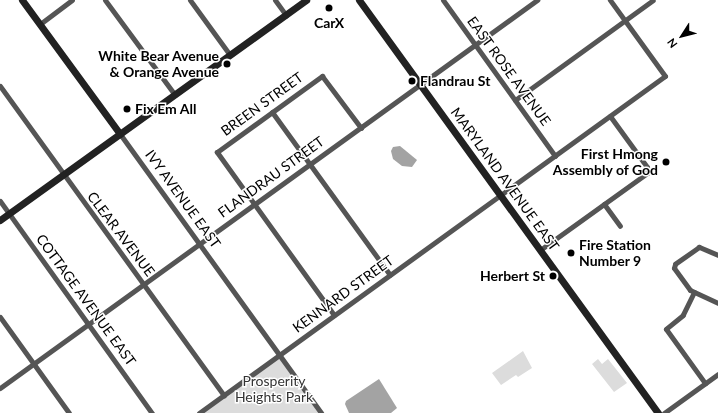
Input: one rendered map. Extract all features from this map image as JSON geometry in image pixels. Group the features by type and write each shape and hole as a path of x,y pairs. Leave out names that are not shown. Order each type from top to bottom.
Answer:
{"main road":[{"name":"IVY AVENUE EAST","path":"22,0 120,134"},
{"path":"0,220 306,0"},
{"name":"MARYLAND AVENUE EAST","path":"359,0 658,413"}],"street":[{"path":"40,24 72,0"},
{"path":"105,0 175,95"},
{"path":"190,0 230,55"},
{"path":"275,0 286,15"},
{"name":"EAST ROSE AVENUE","path":"443,0 555,156"},
{"name":"FLANDRAU STREET","path":"0,388 537,0"},
{"path":"610,0 625,20"},
{"path":"515,100 653,0"},
{"name":"KENNARD STREET","path":"199,413 665,76 625,20"},
{"name":"BREEN STREET","path":"254,204 217,152 322,76 361,128"},
{"name":"CLEAR AVENUE","path":"0,86 63,175 224,395"},
{"path":"272,112 390,275"},
{"path":"540,250 648,171 610,116"},
{"name":"IVY AVENUE EAST","path":"120,134 321,413"},
{"name":"COTTAGE AVENUE EAST","path":"0,202 152,413"},
{"path":"254,204 334,315"},
{"path":"604,204 620,226"},
{"path":"718,255 699,247 675,264 675,271 694,292 718,303"},
{"path":"694,292 683,314 666,329 705,383"},
{"path":"0,317 69,413"},
{"path":"664,413 718,374"}],"green space":[{"path":"523,351 532,368 518,377 516,375 501,385 492,373"},
{"name":"Prosperity Heights Park","path":"279,355 321,413 199,413"},
{"path":"598,359 602,364 608,359 627,383 614,392 592,364"}],"shaded area":[{"path":"400,146 417,160 412,167 402,166 393,159 391,151 393,147"},
{"path":"379,379 397,408 391,413 349,413 345,404 346,401"}],"place":[{"name":"CarX","path":"329,8"},
{"name":"White Bear Avenue & Orange Avenue","path":"227,64"},
{"name":"Flandrau St","path":"412,81"},
{"name":"Fix Em All","path":"127,109"},
{"name":"First Hmong Assembly of God","path":"666,162"},
{"name":"Fire Station Number 9","path":"571,253"},
{"name":"Herbert St","path":"553,276"}]}
